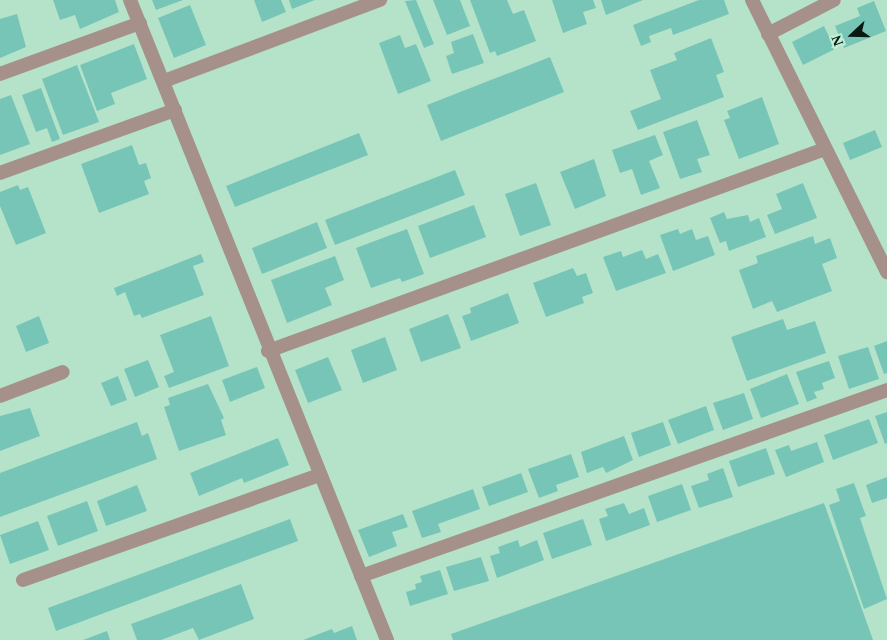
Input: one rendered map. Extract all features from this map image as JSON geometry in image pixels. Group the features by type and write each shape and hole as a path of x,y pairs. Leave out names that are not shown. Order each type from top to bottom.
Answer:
{"street":[{"path":"130,0 164,81 268,351 387,640"},
{"path":"164,81 380,0"},
{"path":"752,0 887,272"},
{"path":"768,34 834,0"},
{"path":"0,74 140,23"},
{"path":"0,173 174,110"},
{"path":"268,351 825,149"},
{"path":"0,396 63,372"},
{"path":"360,576 887,390"},
{"path":"23,580 319,475"}],"building":[{"path":"53,0 115,0 119,12 80,29 75,15 60,20"},
{"path":"152,0 183,0 156,10"},
{"path":"254,0 281,0 286,12 262,22"},
{"path":"289,0 315,0 292,9"},
{"path":"416,0 434,44 424,48 405,1"},
{"path":"433,0 460,0 470,26 447,35"},
{"path":"470,0 507,0 513,14 524,10 536,41 497,56 495,51 490,53"},
{"path":"552,0 593,0 596,8 583,12 587,24 563,33"},
{"path":"601,0 643,0 606,15"},
{"path":"699,0 724,0 729,14 673,35 671,28 649,36 651,42 641,46 633,25"},
{"path":"874,1 886,31 844,48 835,26 860,16 857,8"},
{"path":"190,5 206,45 174,58 158,18"},
{"path":"17,14 26,47 0,58 0,19"},
{"path":"824,26 835,49 803,65 792,42"},
{"path":"473,34 484,63 452,74 446,56 454,53 451,42"},
{"path":"400,35 405,48 416,44 431,81 398,94 379,43"},
{"path":"711,38 724,72 716,75 724,97 638,130 630,111 661,99 650,70 677,60 674,53"},
{"path":"134,44 147,79 111,93 115,104 97,111 80,65"},
{"path":"550,57 564,92 441,141 427,105"},
{"path":"77,65 99,122 63,135 42,79"},
{"path":"41,88 60,139 52,142 47,128 36,132 22,95"},
{"path":"11,95 30,144 0,155 0,99"},
{"path":"762,97 779,144 739,159 724,120 730,118 727,111"},
{"path":"697,120 710,155 697,159 702,172 680,179 663,132"},
{"path":"875,130 882,147 850,160 843,143"},
{"path":"359,133 368,155 235,207 226,186"},
{"path":"655,135 663,155 649,161 660,188 641,195 632,169 620,173 612,150"},
{"path":"132,145 139,165 146,163 151,178 144,181 149,194 99,213 81,164"},
{"path":"594,159 606,196 575,209 560,172"},
{"path":"455,170 465,195 335,245 325,220"},
{"path":"536,183 551,225 520,236 505,194"},
{"path":"803,183 817,218 775,234 767,215 782,209 776,194"},
{"path":"18,185 20,190 28,187 46,233 16,245 0,206 0,192"},
{"path":"474,205 486,237 430,258 418,226"},
{"path":"724,212 727,219 748,215 750,222 759,218 766,237 729,251 726,241 720,243 710,218"},
{"path":"317,222 327,248 262,274 252,248"},
{"path":"407,229 424,274 402,282 400,278 371,288 356,248"},
{"path":"678,229 680,234 692,229 696,240 708,236 715,255 673,271 660,235"},
{"path":"813,236 815,244 830,238 837,258 822,264 832,291 777,312 772,301 753,309 739,270 758,263 756,256"},
{"path":"642,250 646,259 658,254 666,273 616,291 603,257 621,251 623,257"},
{"path":"201,254 204,262 193,266 204,295 142,318 140,314 134,316 125,292 117,296 114,288"},
{"path":"335,256 344,280 325,288 332,305 287,323 271,280"},
{"path":"573,268 577,276 586,273 593,293 582,297 584,303 546,317 533,283"},
{"path":"508,293 519,323 471,341 462,316 471,313 470,308"},
{"path":"448,314 461,348 421,362 409,329"},
{"path":"39,316 49,343 26,352 16,326"},
{"path":"211,316 229,366 169,388 164,376 174,372 160,335"},
{"path":"783,319 787,330 815,321 826,353 747,381 731,337"},
{"path":"385,337 397,370 363,383 351,350"},
{"path":"887,341 887,373 884,374 874,346"},
{"path":"868,347 879,379 849,389 838,356"},
{"path":"328,357 342,390 308,403 295,370"},
{"path":"148,360 159,387 135,397 124,369"},
{"path":"829,361 835,378 822,383 824,389 814,392 817,398 807,402 796,372"},
{"path":"257,367 265,388 230,402 222,380"},
{"path":"787,374 799,404 761,418 750,389"},
{"path":"118,376 127,400 111,406 101,383"},
{"path":"208,384 224,418 221,420 226,435 179,451 164,407 170,405 168,398"},
{"path":"744,393 753,419 723,430 713,403"},
{"path":"706,406 714,430 678,444 668,420"},
{"path":"30,408 40,436 0,451 0,416"},
{"path":"887,412 887,443 885,444 875,416"},
{"path":"869,419 878,443 833,460 824,435"},
{"path":"137,422 142,436 148,433 157,459 0,517 0,473"},
{"path":"663,422 671,445 639,457 631,433"},
{"path":"624,436 633,460 606,473 603,467 587,473 581,452"},
{"path":"278,438 289,465 244,483 242,478 199,496 190,473"},
{"path":"817,442 824,462 786,477 775,450 789,445 791,451"},
{"path":"766,448 775,474 738,487 729,461"},
{"path":"571,454 579,477 556,485 558,491 539,498 528,469"},
{"path":"723,468 733,497 699,508 691,486 709,480 707,474"},
{"path":"521,473 528,492 489,506 482,487"},
{"path":"887,477 887,498 872,503 866,485"},
{"path":"854,483 866,516 860,518 887,599 864,609 829,505 840,501 836,489"},
{"path":"682,484 691,510 657,522 648,496"},
{"path":"137,485 147,511 106,526 97,501"},
{"path":"473,489 480,509 438,524 441,532 422,538 412,511"},
{"path":"87,501 98,531 58,546 47,516"},
{"path":"624,503 629,514 644,508 650,525 606,541 599,519 608,516 605,509"},
{"path":"824,503 873,640 453,640 451,634"},
{"path":"403,514 408,527 392,532 397,546 369,557 358,530"},
{"path":"290,519 298,541 56,631 48,608"},
{"path":"583,519 592,545 552,559 543,533"},
{"path":"38,521 49,550 10,564 0,535"},
{"path":"518,540 520,547 537,540 544,560 497,578 490,556 500,553 498,547"},
{"path":"481,557 489,581 454,591 446,567"},
{"path":"440,570 448,594 410,606 406,592 416,589 415,584 422,582 420,576"},
{"path":"241,584 254,619 199,640 193,628 161,640 137,640 131,624"},
{"path":"352,626 357,640 303,640 332,629 334,633"},
{"path":"107,631 110,640 83,640"}]}
